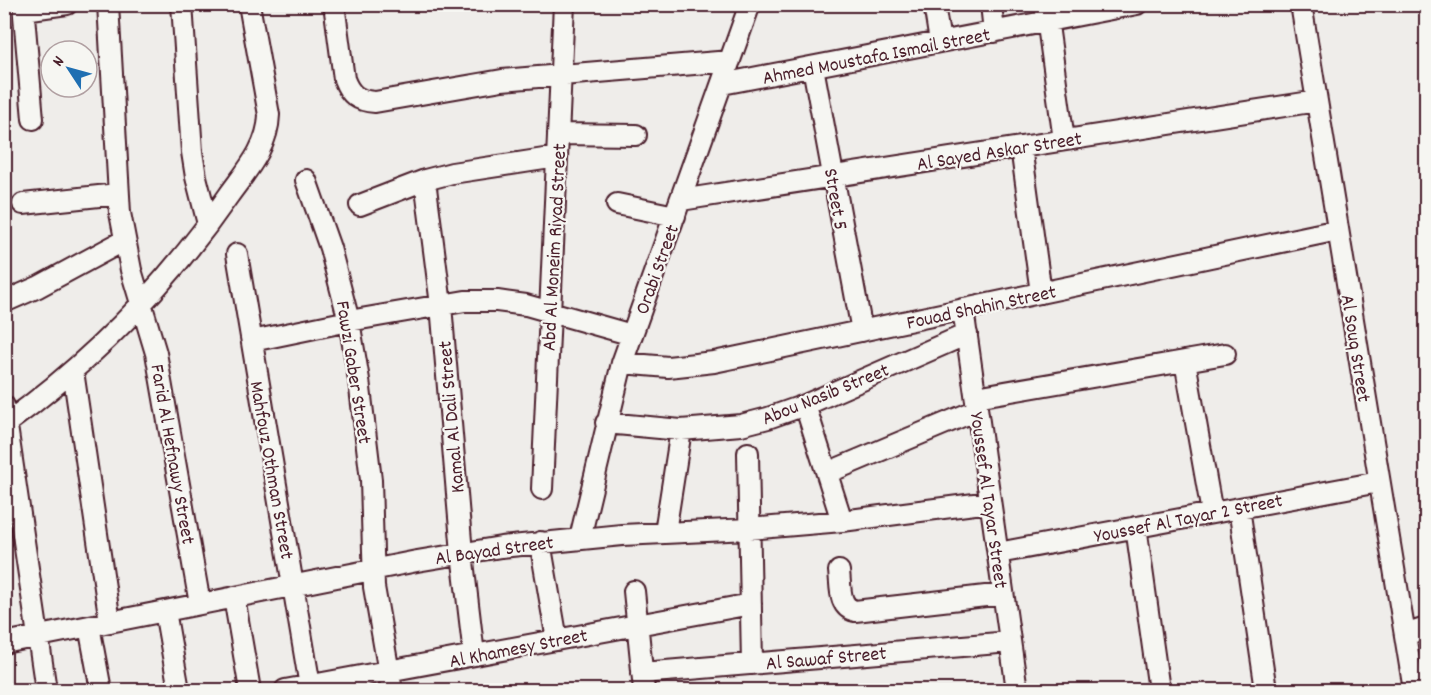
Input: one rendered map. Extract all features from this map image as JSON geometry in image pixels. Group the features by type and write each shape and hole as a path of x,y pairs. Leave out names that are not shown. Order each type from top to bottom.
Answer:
{"street":[{"path":"33,119 23,7 67,4"},
{"name":"Farid Al Hefnawy Street","path":"108,4 118,194 125,240 156,353 200,604"},
{"path":"182,4 192,152 208,224"},
{"path":"46,690 5,418 73,371 142,305 208,224 260,150 267,133 268,106 249,4"},
{"path":"334,4 344,79 355,97 365,101 375,102 473,84 730,61"},
{"name":"Abd Al Moneim Riyad Street","path":"542,489 564,4"},
{"name":"Orabi Street","path":"580,538 622,363 750,4"},
{"path":"934,4 940,42"},
{"path":"991,4 994,32"},
{"name":"Ahmed Moustafa Ismail Street","path":"722,84 994,32 1046,13 1137,4"},
{"name":"Al Souq Street","path":"1301,4 1414,690"},
{"path":"1046,13 1064,140"},
{"name":"Street 5","path":"813,67 861,331"},
{"name":"Al Sayed Askar Street","path":"678,208 833,176 1317,100"},
{"path":"558,134 636,135"},
{"path":"1021,147 1041,293"},
{"path":"360,205 452,172 557,157"},
{"name":"Fawzi Gaber Street","path":"306,180 330,248 349,321 359,380 371,480 376,605 391,681"},
{"name":"Kamal Al Dali Street","path":"425,180 441,305 462,553 474,655"},
{"path":"23,204 118,194"},
{"path":"617,204 678,208"},
{"name":"Fouad Shahin Street","path":"622,363 668,367 691,366 1338,230"},
{"path":"4,302 38,287 125,240"},
{"name":"Mahfouz Othman Street","path":"237,254 310,686"},
{"path":"252,341 465,301 497,301 526,305 632,335"},
{"name":"Youssef Al Tayar Street","path":"963,309 1017,690"},
{"name":"Abou Nasib Street","path":"606,423 681,430 741,425 805,405 967,334"},
{"path":"827,474 977,404 1225,354"},
{"path":"1185,361 1212,513"},
{"path":"73,371 110,622"},
{"path":"805,405 842,522"},
{"path":"665,532 681,430"},
{"path":"748,453 752,664"},
{"name":"Youssef Al Tayar 2 Street","path":"998,553 1379,482"},
{"name":"Al Bayad Street","path":"4,643 462,553 580,538 842,522 990,502"},
{"path":"1239,508 1266,690"},
{"path":"1136,527 1159,690"},
{"path":"540,542 557,640"},
{"path":"839,571 842,601 847,608 855,611 1003,594"},
{"path":"634,591 643,682"},
{"path":"234,597 250,690"},
{"name":"Al Khamesy Street","path":"285,690 310,686 391,681 474,655 751,604"},
{"path":"165,611 179,690"},
{"path":"89,626 102,690"},
{"path":"1405,635 1426,628"},
{"name":"Al Sawaf Street","path":"643,682 752,664 1010,642"}]}
